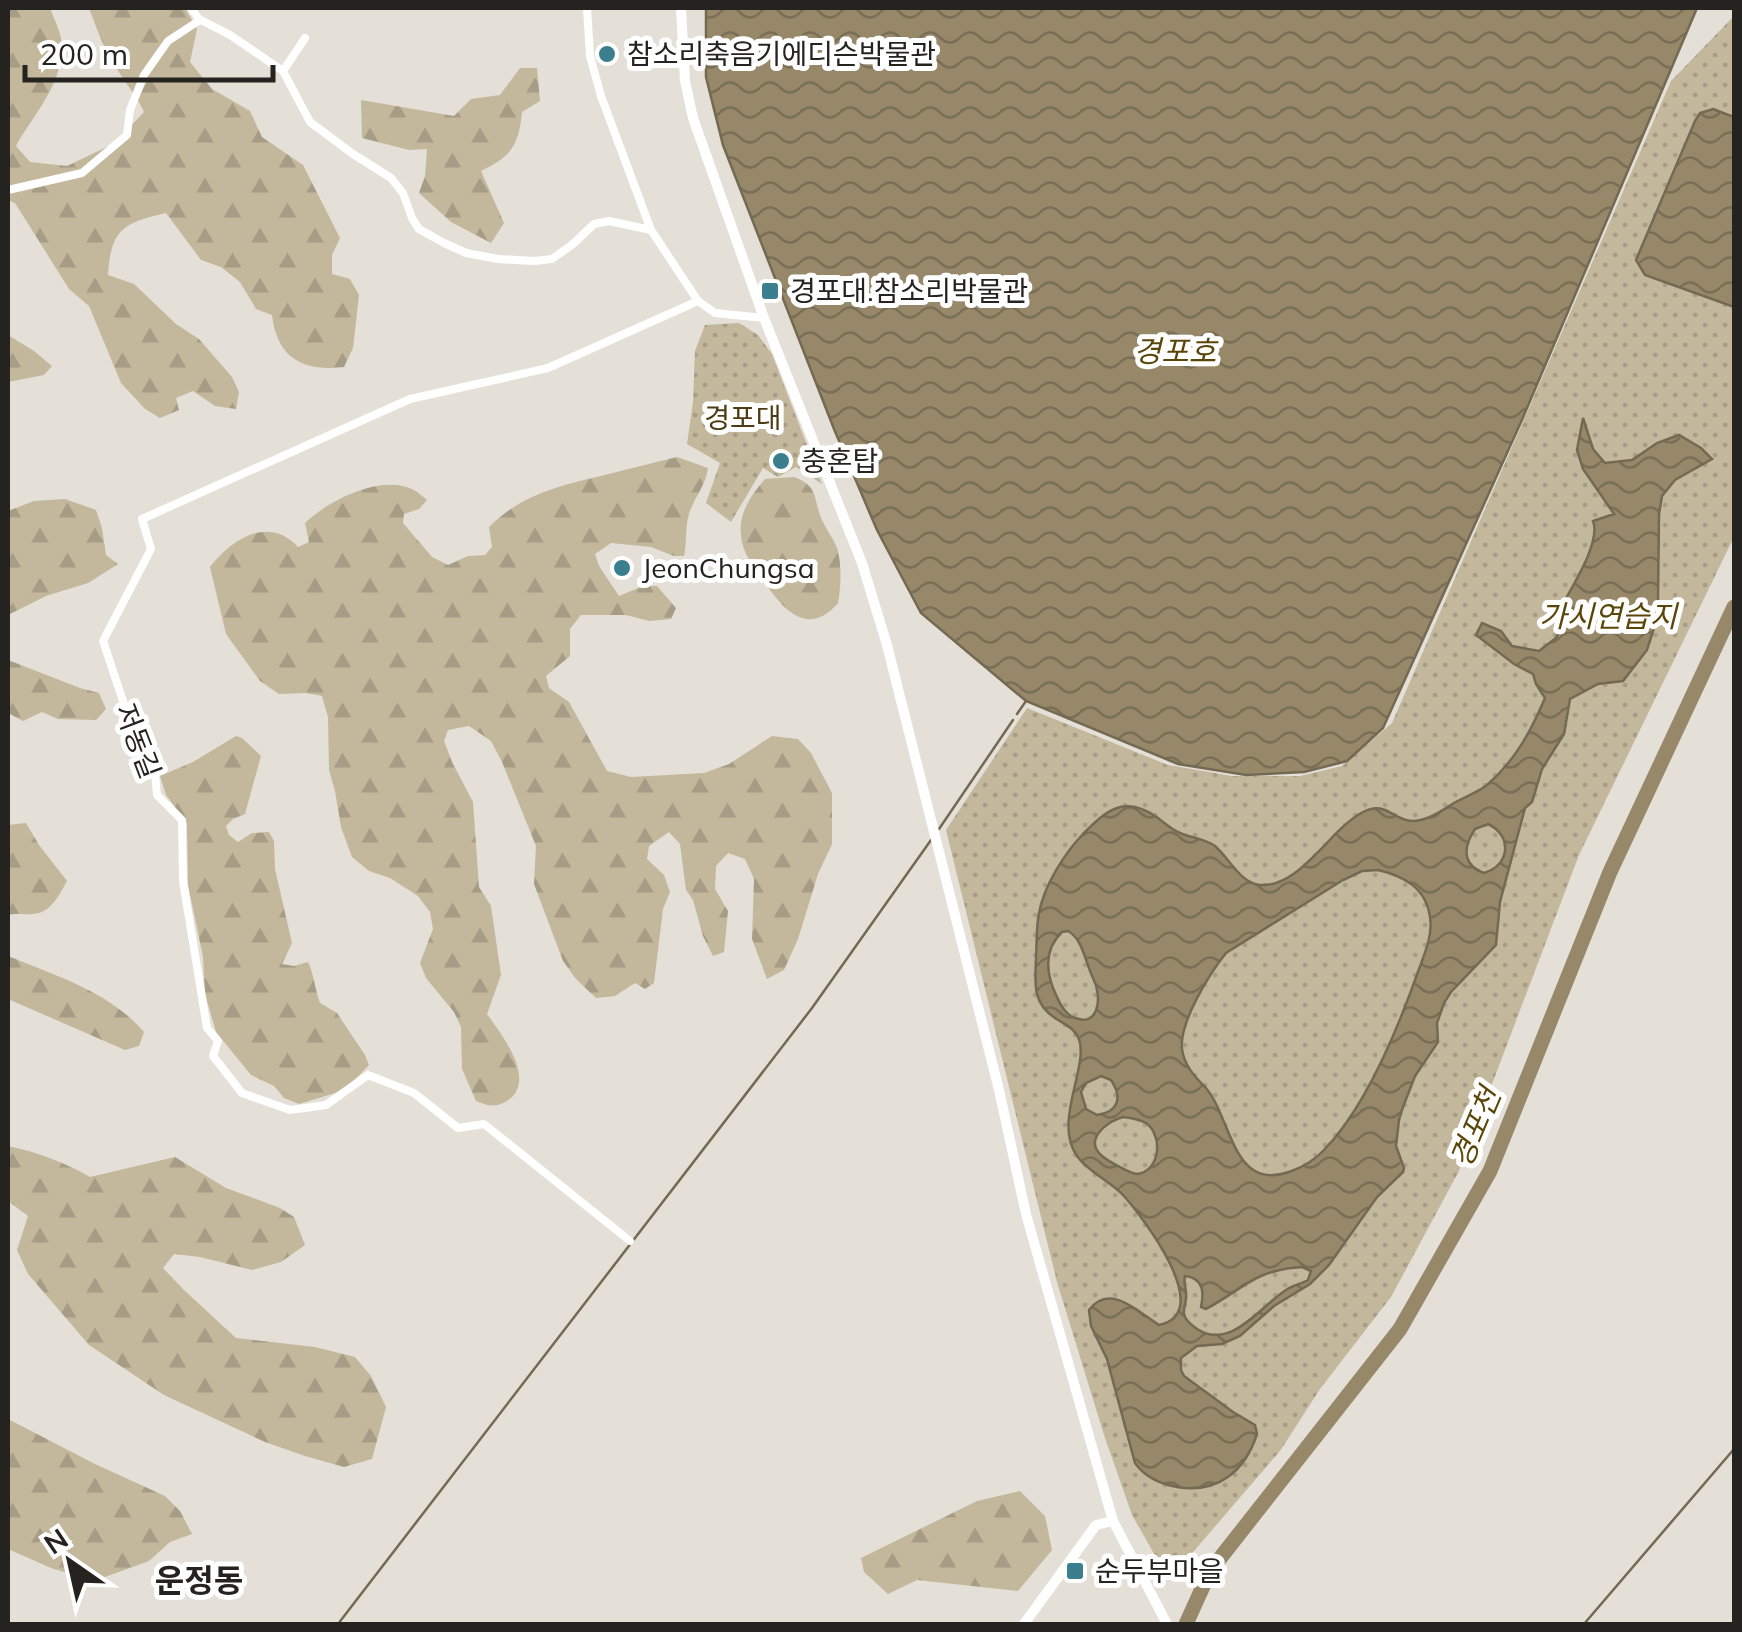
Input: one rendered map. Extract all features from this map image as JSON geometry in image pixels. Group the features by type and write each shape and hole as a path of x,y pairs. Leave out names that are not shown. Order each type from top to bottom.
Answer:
{"street":[{"path":"191,8 200,20 283,71 310,122 391,178 403,192 419,230 466,253 534,262 552,259 594,224 609,221 651,230"},
{"path":"587,8 590,56 651,230 698,301 715,313 764,318"},
{"path":"681,8 685,80 693,118 764,318 862,564 887,644 999,1090 1026,1214 1113,1521 1167,1624"},
{"path":"8,190 82,173 128,136 130,110 144,75 168,41 200,20"},
{"path":"283,71 305,38"},
{"name":"저동길","path":"630,1241 484,1124 458,1128 414,1093 380,1079 368,1075 326,1105 290,1110 242,1093 212,1056 218,1041 207,1028 183,882 182,820 157,794 155,773 134,734 103,641 151,549 142,519 410,399 548,368 698,301"},
{"path":"1024,1624 1096,1525 1113,1521"}],"green space":[{"path":"8,8 50,8 62,53 54,82 16,146 30,162 67,166 115,143 144,112 108,54 89,8 185,8 197,29 190,62 212,89 250,111 262,137 303,165 340,238 332,255 332,274 350,279 359,295 353,348 344,367 316,367 294,359 280,342 272,315 256,309 240,282 221,267 201,260 166,213 139,220 122,230 112,247 108,275 134,284 176,324 199,339 232,377 239,392 236,409 215,406 193,391 176,398 179,410 160,418 145,409 121,383 89,306 69,289 15,203 8,200"},
{"path":"1734,16 1734,537 1579,855 1459,1171 1391,1297 1320,1389 1280,1451 1169,1580 1132,1515 1057,1282 946,830 1027,708 1168,765 1232,776 1300,776 1342,766 1392,723 1671,81"},
{"path":"520,68 537,68 540,101 522,112 512,149 481,171 504,223 491,243 451,222 419,193 427,149 409,150 362,138 361,100 454,116 471,99 500,95"},
{"name":"경포대","path":"739,323 758,335 772,354 822,484 796,467 778,477 763,468 731,522 706,503 720,463 687,444 695,351 705,325"},
{"path":"8,335 52,366 44,375 8,382"},
{"path":"677,457 708,468 689,514 684,556 651,547 611,543 595,554 619,596 643,586 657,586 676,608 671,619 581,615 570,629 570,656 546,676 549,688 569,702 607,771 631,777 704,773 729,764 772,736 798,739 811,753 832,793 832,844 784,970 767,979 752,939 754,879 745,859 728,853 716,866 715,889 728,911 724,952 713,956 686,890 680,844 669,832 649,846 647,859 664,875 670,892 663,909 654,983 645,989 635,983 615,996 596,998 563,961 534,884 536,846 491,741 469,726 448,730 444,741 473,802 479,887 491,906 501,975 487,1014 508,1045 518,1070 516,1092 507,1101 484,1104 476,1101 462,1069 461,1027 454,1012 426,978 420,963 433,929 430,912 418,896 390,878 369,871 352,857 329,770 328,717 322,696 279,694 260,681 226,634 210,567 251,534 275,533 298,547 309,542 305,523 315,514 356,492 387,485 414,490 427,500 419,509 404,514 403,523 432,557 448,565 468,556 485,555 492,547 489,527 513,507 541,493"},
{"path":"794,477 814,494 839,554 838,603 817,618 798,616 780,603 742,542 744,512 760,485 765,479"},
{"path":"65,499 96,510 106,555 118,564 88,583 46,596 8,615 8,511 34,501"},
{"path":"8,660 99,693 106,709 96,720 58,719 42,712 23,721 8,713"},
{"path":"236,736 261,756 245,814 226,826 229,835 238,842 252,833 269,832 274,841 275,869 292,943 282,964 308,962 320,1003 337,1013 369,1065 345,1090 299,1104 251,1075 216,1032 205,994 203,957 188,885 187,823 166,795 160,776"},
{"path":"26,823 67,881 45,910 8,915 8,825"},
{"path":"8,956 80,986 115,1006 144,1032 139,1046 125,1050 8,999"},
{"path":"8,1146 50,1158 90,1177 175,1157 226,1188 294,1217 305,1245 281,1262 252,1270 174,1254 163,1268 236,1338 315,1347 355,1357 371,1376 386,1407 372,1459 344,1467 265,1442 164,1395 89,1345 28,1274 17,1250 28,1216 8,1201"},
{"path":"8,1419 165,1496 180,1511 192,1534 170,1542 149,1561 94,1581 8,1549"},
{"path":"1020,1491 1045,1516 1052,1550 1018,1591 917,1580 888,1594 864,1572 861,1558 977,1501"}],"water":[{"name":"경포호","path":"706,8 1697,8 1521,422 1383,728 1347,761 1304,772 1246,775 1178,764 1026,701 921,613 877,530 834,429 723,145 706,77"},
{"path":"1713,109 1734,117 1734,307 1645,275 1636,260 1695,121 1700,113"},
{"name":"가시연습지","path":"1583,418 1593,449 1605,463 1632,460 1657,443 1679,435 1712,459 1675,480 1662,496 1658,599 1647,650 1623,681 1598,684 1570,699 1564,734 1542,769 1532,802 1525,808 1500,902 1496,945 1444,1003 1437,1023 1438,1042 1415,1076 1403,1107 1396,1146 1403,1172 1377,1197 1329,1265 1310,1284 1274,1306 1240,1336 1222,1344 1197,1346 1181,1358 1184,1376 1255,1425 1257,1434 1245,1459 1228,1477 1205,1487 1177,1487 1159,1482 1135,1463 1107,1359 1091,1326 1089,1310 1097,1302 1115,1299 1159,1325 1175,1317 1181,1303 1178,1284 1145,1222 1123,1195 1082,1162 1070,1142 1068,1126 1081,1048 1076,1034 1042,1006 1036,992 1037,924 1045,892 1083,834 1107,813 1124,806 1144,810 1176,831 1211,843 1241,875 1260,885 1275,883 1301,868 1363,812 1378,808 1405,820 1418,821 1487,785 1521,745 1545,698 1533,674 1476,635 1482,623 1501,631 1512,646 1539,651 1556,638 1562,626 1556,616 1588,555 1593,542 1593,521 1614,514 1583,469 1577,450","holes":["1488,824 1504,842 1499,864 1484,873 1468,860 1468,842 1475,829","1378,870 1412,885 1428,907 1428,943 1380,1064 1340,1132 1318,1156 1301,1167 1282,1174 1263,1174 1239,1155 1212,1096 1187,1065 1182,1049 1185,1025 1204,985 1226,953 1362,871","1068,931 1083,952 1098,994 1096,1010 1088,1019 1069,1014 1053,989 1048,963 1056,939","1101,1076 1111,1080 1117,1093 1114,1107 1097,1115 1086,1109 1081,1092 1086,1083","1123,1117 1143,1122 1151,1129 1157,1144 1151,1166 1137,1174 1130,1172 1097,1150 1096,1138 1110,1123","1302,1267 1311,1271 1308,1280 1286,1290 1231,1332 1206,1333 1185,1318 1185,1276 1199,1283 1201,1307 1206,1309 1272,1272"]}],"waterway":[{"name":"경포천","path":"1186,1624 1210,1571 1400,1329 1490,1171 1610,872 1734,607"},
{"path":"1017,714 1026,701"},
{"path":"939,829 1013,720"},
{"path":"338,1624 812,1008 931,840"},
{"path":"1584,1624 1734,1449"}],"place":[{"name":"참소리축음기에디슨박물관","path":"607,54"},
{"name":"경포대.참소리박물관","path":"770,291"},
{"name":"충혼탑","path":"781,461"},
{"name":"JeonChungsa","path":"622,568"},
{"name":"순두부마을","path":"1075,1571"}],"district":[{"name":"운정동","path":"199,1581"}]}
